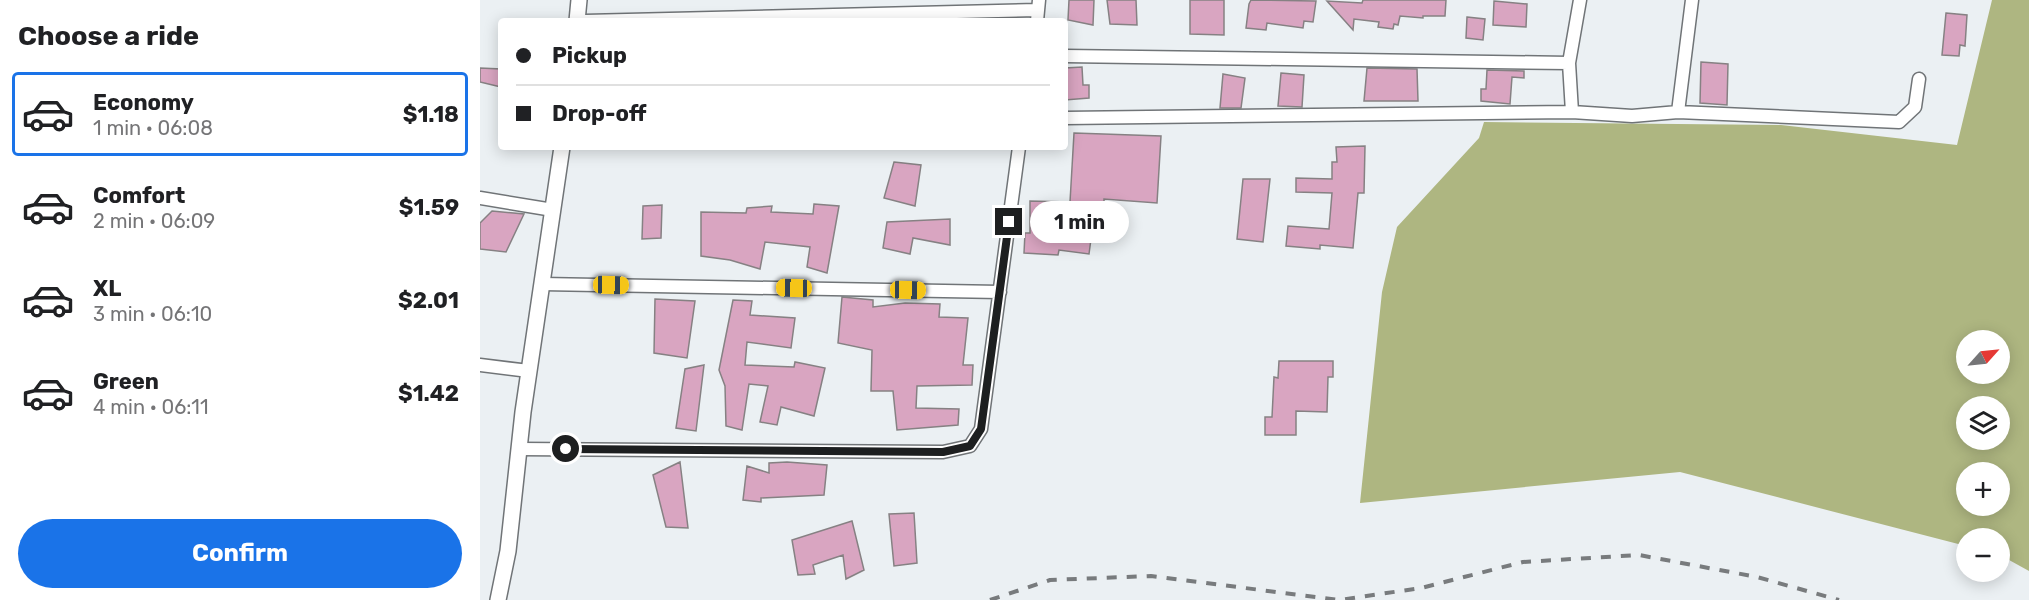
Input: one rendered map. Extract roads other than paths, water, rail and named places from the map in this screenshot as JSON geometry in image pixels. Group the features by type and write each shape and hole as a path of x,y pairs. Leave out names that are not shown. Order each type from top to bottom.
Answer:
{"street":[{"path":"577,18 579,0"},
{"path":"1572,112 1569,63 1580,0"},
{"path":"1678,112 1692,0"},
{"path":"709,18 1038,10"},
{"path":"1068,56 1569,63"},
{"path":"1068,118 1572,112 1632,116 1678,112 1899,122 1915,107 1919,79"},
{"path":"498,600 508,551 529,371 562,150"},
{"path":"519,449 943,452 970,446 981,429 1019,150"},
{"path":"480,198 553,210"},
{"path":"542,284 1000,292"},
{"path":"480,365 529,371"}],"railway":[{"path":"990,600 1050,580 1151,576 1339,600 1421,588 1523,562 1639,555 1757,577 1839,600"}]}
